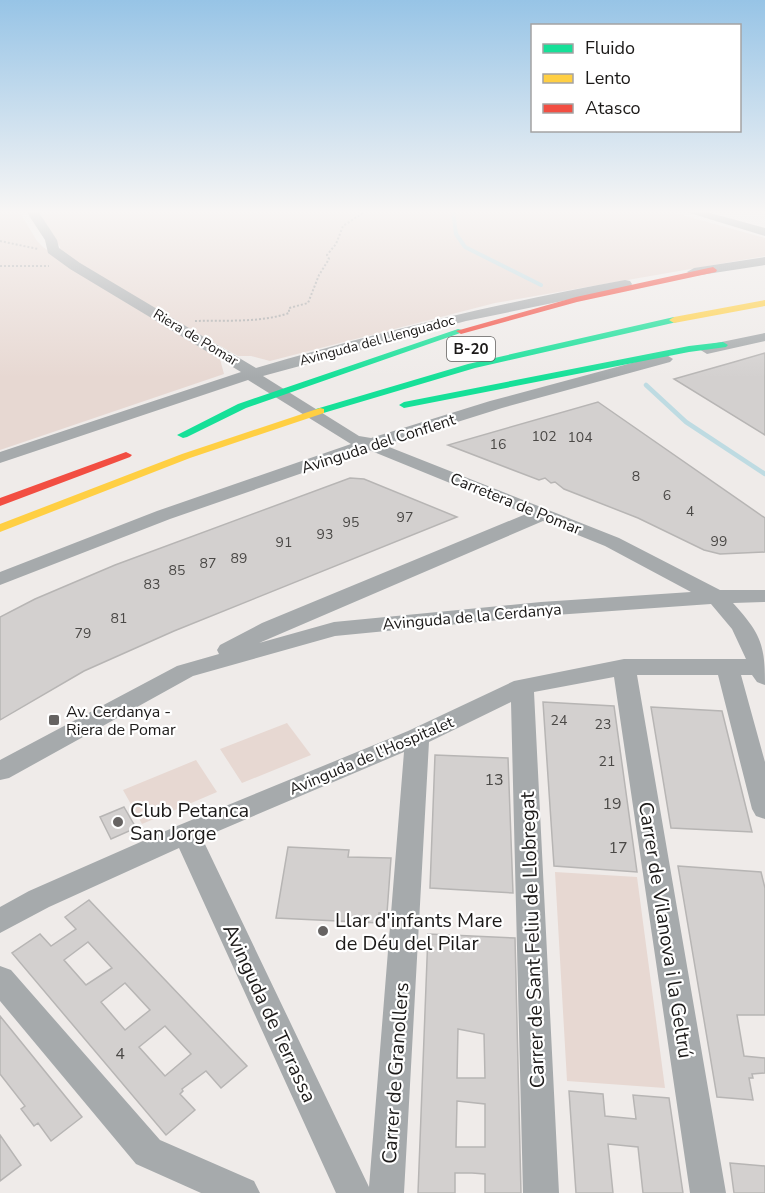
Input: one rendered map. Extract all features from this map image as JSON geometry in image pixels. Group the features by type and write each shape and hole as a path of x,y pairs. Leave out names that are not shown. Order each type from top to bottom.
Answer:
{"highway":[{"path":"395,369 178,437 242,406 445,335 576,300 713,270"},
{"name":"B-20","path":"0,528 206,448 449,372 609,332 765,303"},
{"path":"387,408 689,349 723,345"},
{"path":"206,448 295,431 357,431"},
{"path":"0,502 139,450"}],"street":[{"name":"Riera de Pomar","path":"77,267 260,375"},
{"name":"Avinguda del Llenguadoc","path":"0,458 98,423 378,338 594,289 732,267"},
{"name":"Avinguda del Conflent","path":"0,579 192,504 357,431 765,337"},
{"name":"Carretera de Pomar","path":"260,375 357,431 379,449 612,542 716,597 742,626 763,672"},
{"path":"489,492 497,508 498,522 494,534"},
{"name":"Avinguda de la Cerdanya","path":"0,771 270,628 543,514"},
{"path":"653,601 664,589 665,583 660,567"},
{"name":"Avinguda de la Cerdanya","path":"185,671 334,629 653,601 765,596"},
{"name":"Avinguda de l'Hospitalet","path":"0,921 39,899 186,833 417,737 522,687 624,667 728,668 763,672"},
{"name":"Carrer de Vilanova i la Geltrú","path":"624,667 708,1193"},
{"path":"728,668 765,809"},
{"name":"Carrer de Sant Feliu de Llobregat","path":"522,687 541,1193"},
{"name":"Carrer de Granollers","path":"386,1193 417,737"},
{"name":"Avinguda de Terrassa","path":"186,833 354,1193"},
{"path":"0,979 148,1152 242,1193"}],"path":[{"path":"175,325 186,321 246,320 289,313 289,308 308,303 324,267"}],"shaded area":[{"path":"0,267 72,267 109,292 220,359 224,374 0,450"},
{"path":"84,267 704,267 495,303 270,361 251,356 238,356"},
{"path":"287,723 311,755 242,783 220,749"},
{"path":"196,760 217,792 142,824 123,790"},
{"path":"555,872 637,877 665,1088 567,1081"}],"building":[{"path":"765,353 765,435 674,379 734,362"},
{"path":"598,402 765,518 765,552 720,554 704,550 638,518 564,489 555,482 551,483 545,478 539,480 448,445"},
{"path":"350,478 364,479 457,517 174,631 84,671 0,720 0,617 35,599 115,565"},
{"path":"543,702 614,706 637,872 554,866"},
{"path":"651,707 722,711 752,832 671,828"},
{"path":"435,755 508,758 513,893 430,888"},
{"name":"Club Petanca San Jorge","path":"124,807 136,828 111,839 100,817"},
{"path":"288,847 349,850 348,857 391,858 387,913 379,913 379,923 276,918"},
{"path":"678,866 761,872 765,888 765,1015 737,1015 744,1056 765,1058 765,1073 752,1074 753,1078 749,1078 753,1100 717,1097"},
{"path":"89,900 247,1066 221,1088 206,1071 182,1089 180,1094 195,1110 166,1135 12,953 40,934 51,946 76,929 65,917","holes":["88,942 112,968 86,985 64,960","125,983 150,1010 125,1030 101,1002","165,1026 191,1054 165,1076 139,1047"]},
{"path":"428,934 515,938 521,1193 485,1193 485,1174 455,1173 455,1193 418,1193","holes":["458,1029 484,1034 485,1078 457,1078","457,1101 485,1104 485,1147 456,1147"]},
{"path":"0,1016 82,1117 51,1141 38,1123 34,1126 21,1109 25,1106 0,1074"},
{"path":"569,1091 603,1094 605,1116 636,1119 633,1095 669,1098 683,1193 643,1193 638,1147 608,1144 613,1193 576,1193"},
{"path":"0,1135 21,1165 0,1181"},
{"path":"730,1163 765,1166 765,1193 734,1193"}],"waterway":[{"path":"504,267 541,285"},
{"path":"646,385 686,422 765,474"}],"traffic: fast":[{"path":"320,411 472,366 674,320"},
{"path":"183,435 242,406 461,331"},
{"path":"404,405 689,349 723,345"}],"traffic: slow":[{"path":"674,320 765,303"},
{"path":"0,528 186,456 320,411"}],"traffic: jam":[{"path":"461,331 576,300 713,270"},
{"path":"0,502 126,455"}],"place":[{"name":"Av. Cerdanya - Riera de Pomar","path":"54,720"},
{"name":"Club Petanca San Jorge","path":"118,822"},
{"name":"Llar d'infants Mare de Déu del Pilar","path":"323,931"}]}
